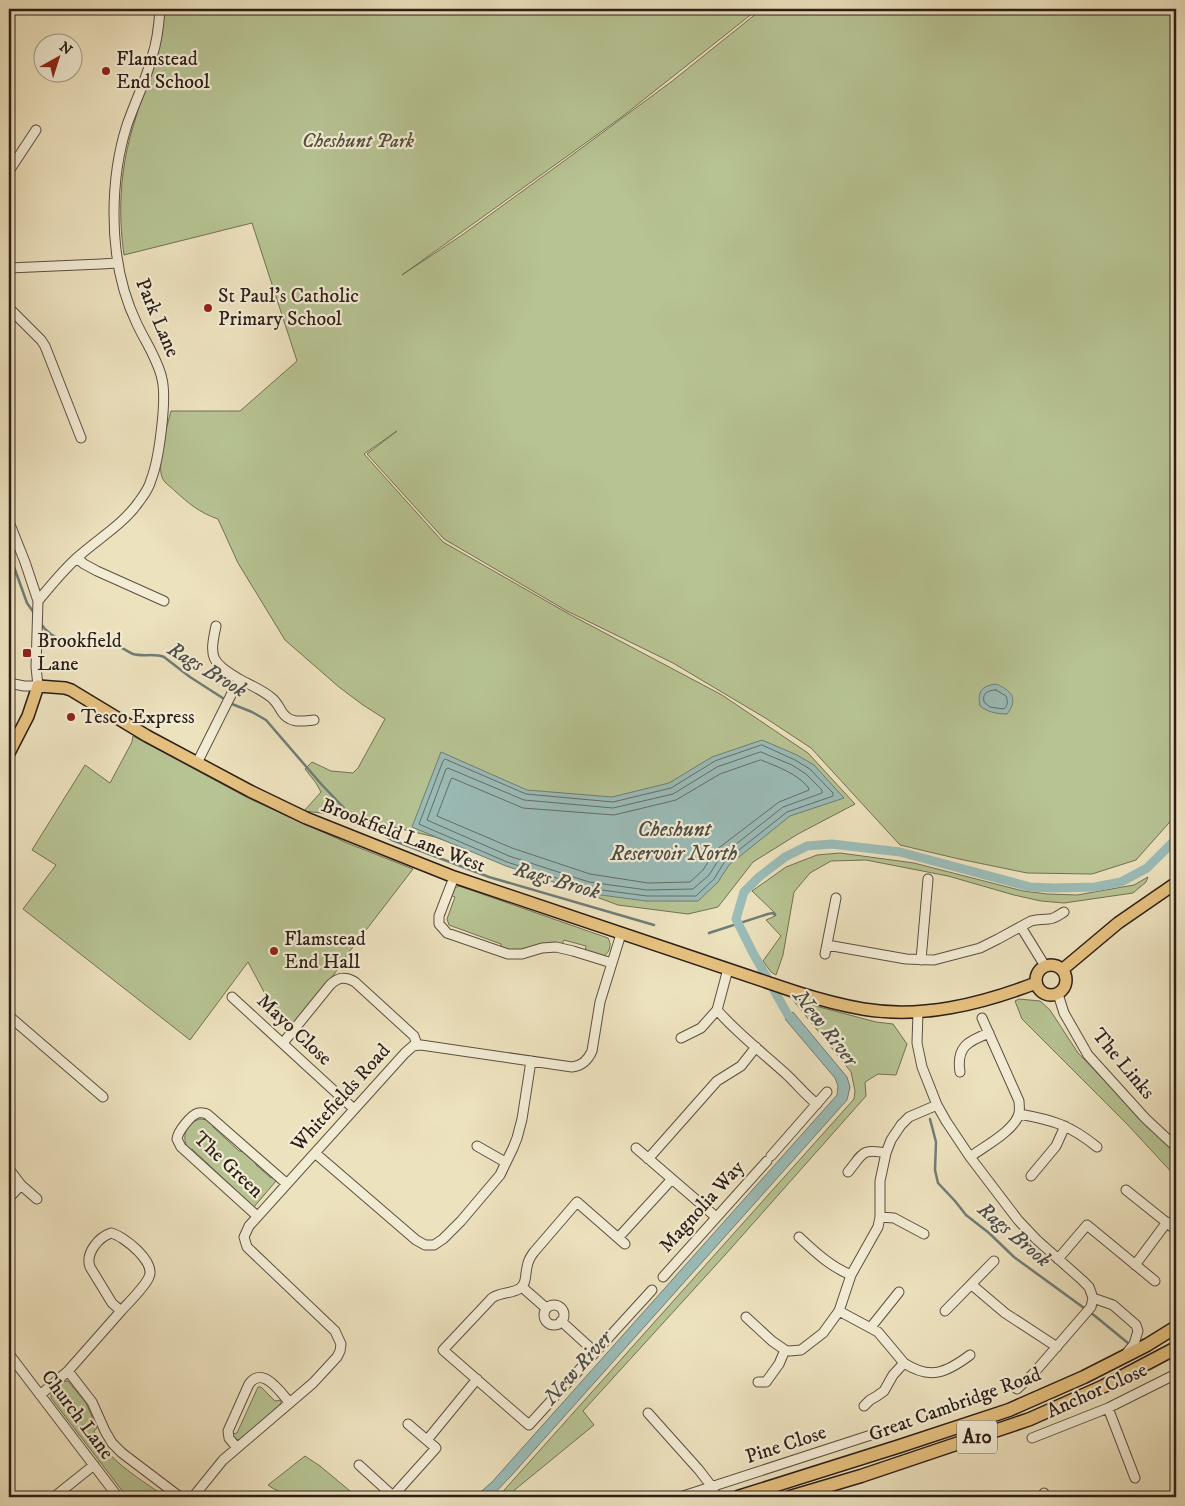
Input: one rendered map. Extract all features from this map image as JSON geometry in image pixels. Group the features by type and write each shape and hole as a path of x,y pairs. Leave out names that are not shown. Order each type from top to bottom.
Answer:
{"highway":[{"name":"Great Cambridge Road","path":"738,1497 1009,1410 1084,1377 1124,1357 1176,1327"},
{"name":"Great Cambridge Road","path":"790,1497 861,1476 1030,1419 1104,1386 1176,1348"}],"main road":[{"path":"9,753 28,716 38,686"},
{"name":"Brookfield Lane West","path":"38,686 71,690 110,715 197,763 306,818 454,876 786,989 864,1010 918,1012 948,1009 1036,983"},
{"path":"1062,970 1118,923 1176,883"},
{"path":"1054,965 1062,970 1066,979 1064,988 1058,994 1049,996 1038,988 1036,983 1037,973 1046,966 1054,965"}],"street":[{"name":"Park Lane","path":"38,605 58,577 137,505 151,481 164,402 163,382 156,362 130,308 117,263 114,213 120,156 127,125 152,58 159,25 160,9"},
{"path":"9,171 36,130"},
{"path":"9,268 117,263"},
{"path":"9,308 45,346 81,438"},
{"path":"9,522 22,554 38,605 36,667 38,686 9,683"},
{"path":"77,558 92,568 164,602"},
{"path":"216,626 211,646 213,656 219,666 272,698 290,720 314,720"},
{"path":"197,763 239,679"},
{"path":"454,876 439,916 439,924 447,933 508,954 522,954 542,948 556,947 573,950 612,963"},
{"path":"921,960 928,879"},
{"path":"836,898 826,950 921,960 934,960 980,948 1032,921 1048,919 1064,912"},
{"path":"1021,927 1046,966"},
{"name":"Whitefields Road","path":"193,1497 236,1448 313,1383 337,1357 341,1348 335,1331 247,1247 244,1240 245,1232 249,1226 405,1053 416,1045 572,1067 581,1065 587,1060 592,1051 600,1002 621,934"},
{"path":"681,1038 701,1028 717,1010 728,969"},
{"path":"283,1043 332,983 339,978 345,978 355,982 414,1036 416,1045"},
{"name":"The Links","path":"1058,994 1064,1013 1088,1055 1176,1148"},
{"name":"Mayo Close","path":"232,997 354,1110"},
{"path":"717,1010 792,1079 805,1095 817,1104"},
{"path":"918,1012 917,1043 922,1067 937,1105 970,1157 1018,1220 1089,1288 1092,1302 1084,1315 1034,1374 1017,1388"},
{"path":"9,1016 103,1097"},
{"path":"970,1157 1007,1131 1015,1123 1019,1114 1018,1101 982,1018"},
{"path":"960,1072 959,1058 965,1047 974,1039 989,1033"},
{"path":"648,1159 716,1080 741,1066 756,1047"},
{"path":"315,1153 406,1232 425,1245 434,1245 444,1239 461,1221 500,1175 513,1148 522,1119 531,1061"},
{"name":"Magnolia Way","path":"663,1277 827,1092"},
{"path":"746,1317 772,1341 785,1350 797,1351 809,1345 823,1332 839,1311 851,1275 878,1227 880,1217 880,1181 886,1153 897,1131 906,1120 916,1113 937,1105"},
{"name":"The Green","path":"257,1216 182,1147 177,1139 179,1131 197,1114 202,1112 207,1114 287,1184"},
{"path":"1019,1114 1046,1119 1065,1126 1078,1132 1097,1147"},
{"path":"1030,1176 1056,1146 1065,1126"},
{"path":"477,1146 505,1162"},
{"path":"636,1148 716,1217"},
{"path":"848,1172 862,1155 868,1151 886,1153"},
{"path":"9,1169 21,1185 37,1199"},
{"path":"652,1290 529,1425 443,1350 492,1298 522,1287 526,1279 527,1266 534,1252 577,1202 622,1241 672,1178"},
{"path":"9,1198 21,1185"},
{"path":"1126,1190 1176,1230"},
{"path":"880,1217 894,1218 924,1234"},
{"path":"1135,1265 1167,1222"},
{"path":"1058,1259 1086,1225 1155,1281"},
{"path":"40,1395 68,1372 121,1311 147,1281 150,1275 150,1270 138,1250 120,1236 111,1233 102,1238 90,1254 88,1262 112,1302 121,1311"},
{"path":"799,1237 828,1262 842,1272 851,1275"},
{"path":"945,1311 994,1261"},
{"path":"972,1284 1005,1313 1057,1347"},
{"path":"522,1287 546,1308 544,1314 546,1321 555,1324 561,1321 595,1352"},
{"path":"871,1327 899,1292"},
{"path":"1092,1302 1113,1305 1136,1325 1138,1332 1134,1344 1124,1357"},
{"path":"839,1311 871,1327 884,1337 904,1362 921,1372 933,1373 956,1365 970,1356"},
{"path":"758,1382 766,1382 779,1364 785,1350"},
{"name":"Church Lane","path":"9,1354 118,1497"},
{"path":"864,1406 884,1391 893,1375 904,1362"},
{"path":"68,1372 92,1402 112,1443 122,1453 180,1497"},
{"name":"Anchor Close","path":"1032,1438 1108,1408 1176,1374"},
{"path":"236,1448 228,1438 228,1431 253,1379 269,1380 290,1403"},
{"path":"427,1440 477,1380"},
{"path":"1108,1408 1135,1478"},
{"path":"648,1413 712,1488 716,1497"},
{"path":"359,1465 394,1496 436,1448 408,1424"},
{"name":"Pine Close","path":"680,1497 871,1435"},
{"path":"54,1497 94,1466"}],"green space":[{"name":"Cheshunt Park","path":"164,9 758,9 623,116 402,275 462,235 671,82 762,9 1176,9 1176,815 1136,860 1092,874 1027,873 900,845 811,748 767,719 673,663 567,611 444,539 367,454 397,431 364,454 443,542 569,614 722,695 808,753 855,804 798,834 753,862 718,907 688,914 618,905 435,837 347,816 304,811 321,792 305,769 312,762 331,771 353,773 358,768 385,719 339,687 285,640 238,563 218,519 190,504 166,483 162,477 162,454 171,411 240,411 297,361 252,223 124,255 121,224 121,192 125,161 135,119 160,43"},
{"path":"133,736 248,798 347,843 413,869 335,973 286,1033 248,962 190,1040 23,909 56,865 32,850 85,765 110,783 132,742"},
{"path":"840,853 914,863 1023,891 1047,894 1077,895 1134,885 1148,877 1146,882 1133,893 1064,903 1041,901 948,876 866,860 831,861 810,873 794,892 783,955 776,975 771,972 763,961 781,936 766,920 776,914 752,891 786,867 817,855"},
{"path":"459,886 608,938 610,943 609,950 604,956 585,952 586,946 564,940 562,944 526,950 501,950 501,944 449,925 447,919 455,897 450,895 454,888"},
{"path":"1019,999 1040,1001 1050,1010 1078,1053 1176,1154 1176,1177 1127,1124 1022,1019 1015,1001"},
{"path":"793,1000 876,1022 893,1024 907,1044 896,1075 878,1074 865,1082 866,1096 583,1411 594,1425 506,1497 498,1497 854,1099 855,1091 851,1072"},
{"path":"200,1119 209,1120 215,1124 213,1127 239,1151 246,1152 256,1161 256,1165 271,1178 273,1176 276,1181 254,1207 192,1149 190,1151 185,1142 186,1132 191,1124"},
{"path":"68,1381 86,1403 97,1428 94,1431 105,1450 122,1466 151,1487 160,1493 164,1490 175,1497 127,1497 51,1398 51,1393 62,1382"},
{"path":"258,1387 261,1387 275,1401 281,1400 281,1403 279,1407 240,1440 234,1439 232,1434 237,1433"},
{"path":"305,1456 356,1496 299,1496 278,1491 268,1485"}],"water":[{"path":"996,684 1006,689 1012,696 1011,709 1007,714 992,712 980,706 979,697 982,690 987,686"},
{"name":"Cheshunt Reservoir North","path":"762,740 797,755 814,765 844,798 790,816 729,865 718,882 698,901 646,901 586,893 506,866 412,827 441,752 527,790 612,797 669,783 712,757"},
{"path":"793,1012 847,1077 850,1087 847,1100 511,1476 491,1497 475,1497 492,1482 837,1095 838,1086 835,1078 785,1019"}],"waterway":[{"name":"Rags Brook","path":"9,553 27,603 34,613"},
{"name":"Rags Brook","path":"41,624 45,630 58,639 73,644 89,647 115,645 133,654 164,657 190,677 232,704 266,720 344,808"},
{"name":"Rags Brook","path":"347,810 363,824 392,840 489,877 654,925"},
{"name":"New River","path":"796,1023 788,1015 736,919 744,892 759,877 785,857 807,846 832,844 900,852 1030,887 1053,888 1095,887 1121,882 1147,868 1176,839"},
{"name":"Rags Brook","path":"709,933 768,914 773,913 775,915"},
{"name":"Rags Brook","path":"930,1119 936,1142 935,1170 938,1183 966,1215 989,1233 1014,1257 1095,1316 1128,1343"}],"place":[{"name":"Flamstead End School","path":"106,71"},
{"name":"St Paul's Catholic Primary School","path":"208,308"},
{"name":"Brookfield Lane","path":"27,653"},
{"name":"Tesco Express","path":"71,717"},
{"name":"Flamstead End Hall","path":"274,951"}]}
